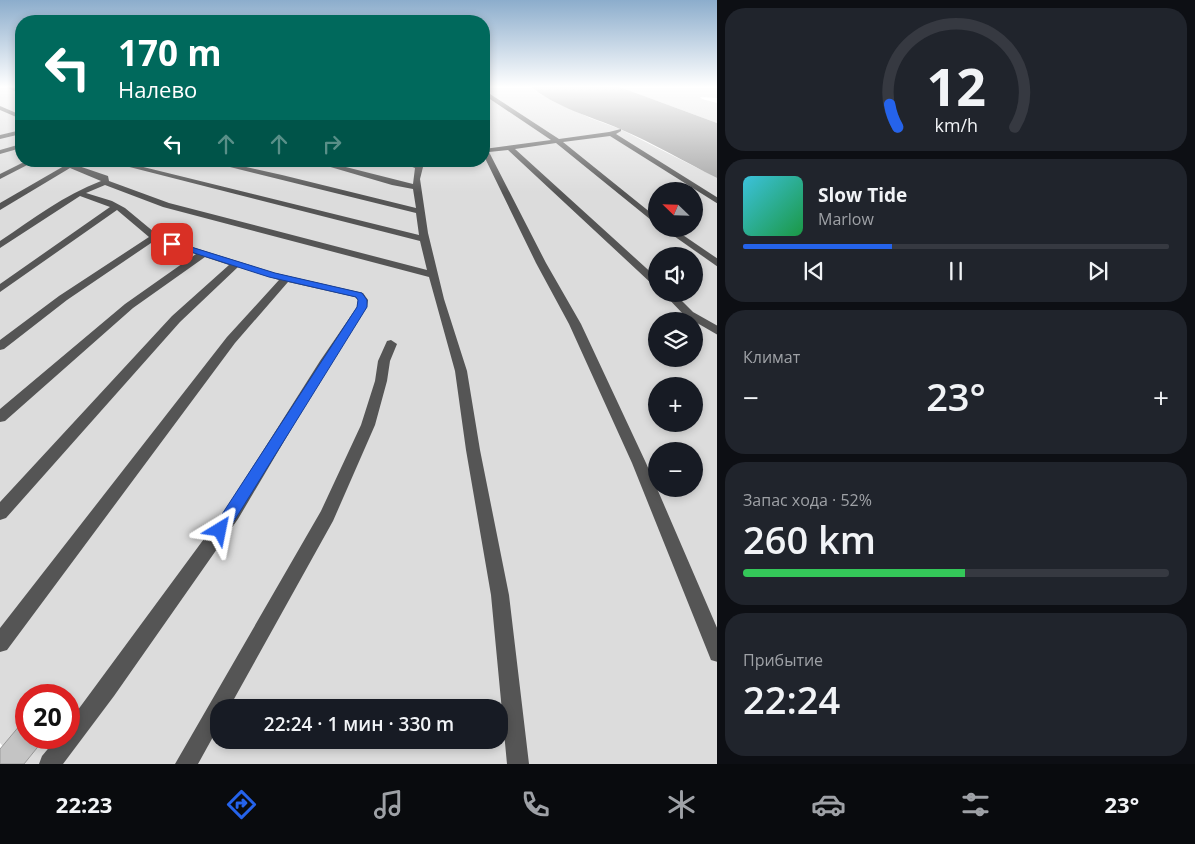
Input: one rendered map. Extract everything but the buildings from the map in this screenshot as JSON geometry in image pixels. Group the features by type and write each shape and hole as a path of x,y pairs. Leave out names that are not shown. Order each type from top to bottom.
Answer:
{"street":[{"path":"526,122 556,140 648,215"},
{"path":"490,150 611,134 619,130"},
{"path":"0,137 15,133"},
{"path":"611,134 717,201"},
{"path":"0,144 13,148"},
{"path":"0,152 13,148"},
{"path":"510,148 648,275"},
{"path":"490,163 575,324 639,463 717,651"},
{"path":"0,177 20,167"},
{"path":"0,207 67,167"},
{"path":"72,167 105,178 105,182"},
{"path":"133,167 424,239"},
{"path":"236,167 421,212"},
{"path":"336,167 418,187"},
{"path":"420,167 416,179 424,239 439,299 461,371 473,450 500,595 518,764"},
{"path":"0,245 79,193 105,182 166,204 433,275"},
{"path":"50,764 107,689 232,514 324,364 362,307 362,300 359,295 236,264 154,237 138,222 116,207 79,193"},
{"path":"0,289 116,207"},
{"path":"0,346 64,298 154,237"},
{"path":"681,238 717,263"},
{"path":"0,417 69,356 130,306 203,254"},
{"path":"0,513 176,320 236,264"},
{"path":"0,643 231,340 286,278"},
{"path":"677,302 689,314 717,330"},
{"path":"186,764 327,516 368,425 381,381 384,361 391,344"}],"shaded area":[{"path":"0,122 15,122 15,167 490,167 490,122 600,122 620,129 717,178 717,764 19,764 0,743"},
{"path":"603,122 717,123 717,178 657,146"}],"route":[{"path":"172,244 272,275 359,295 362,300 362,307 324,364 232,514 220,530"}]}
